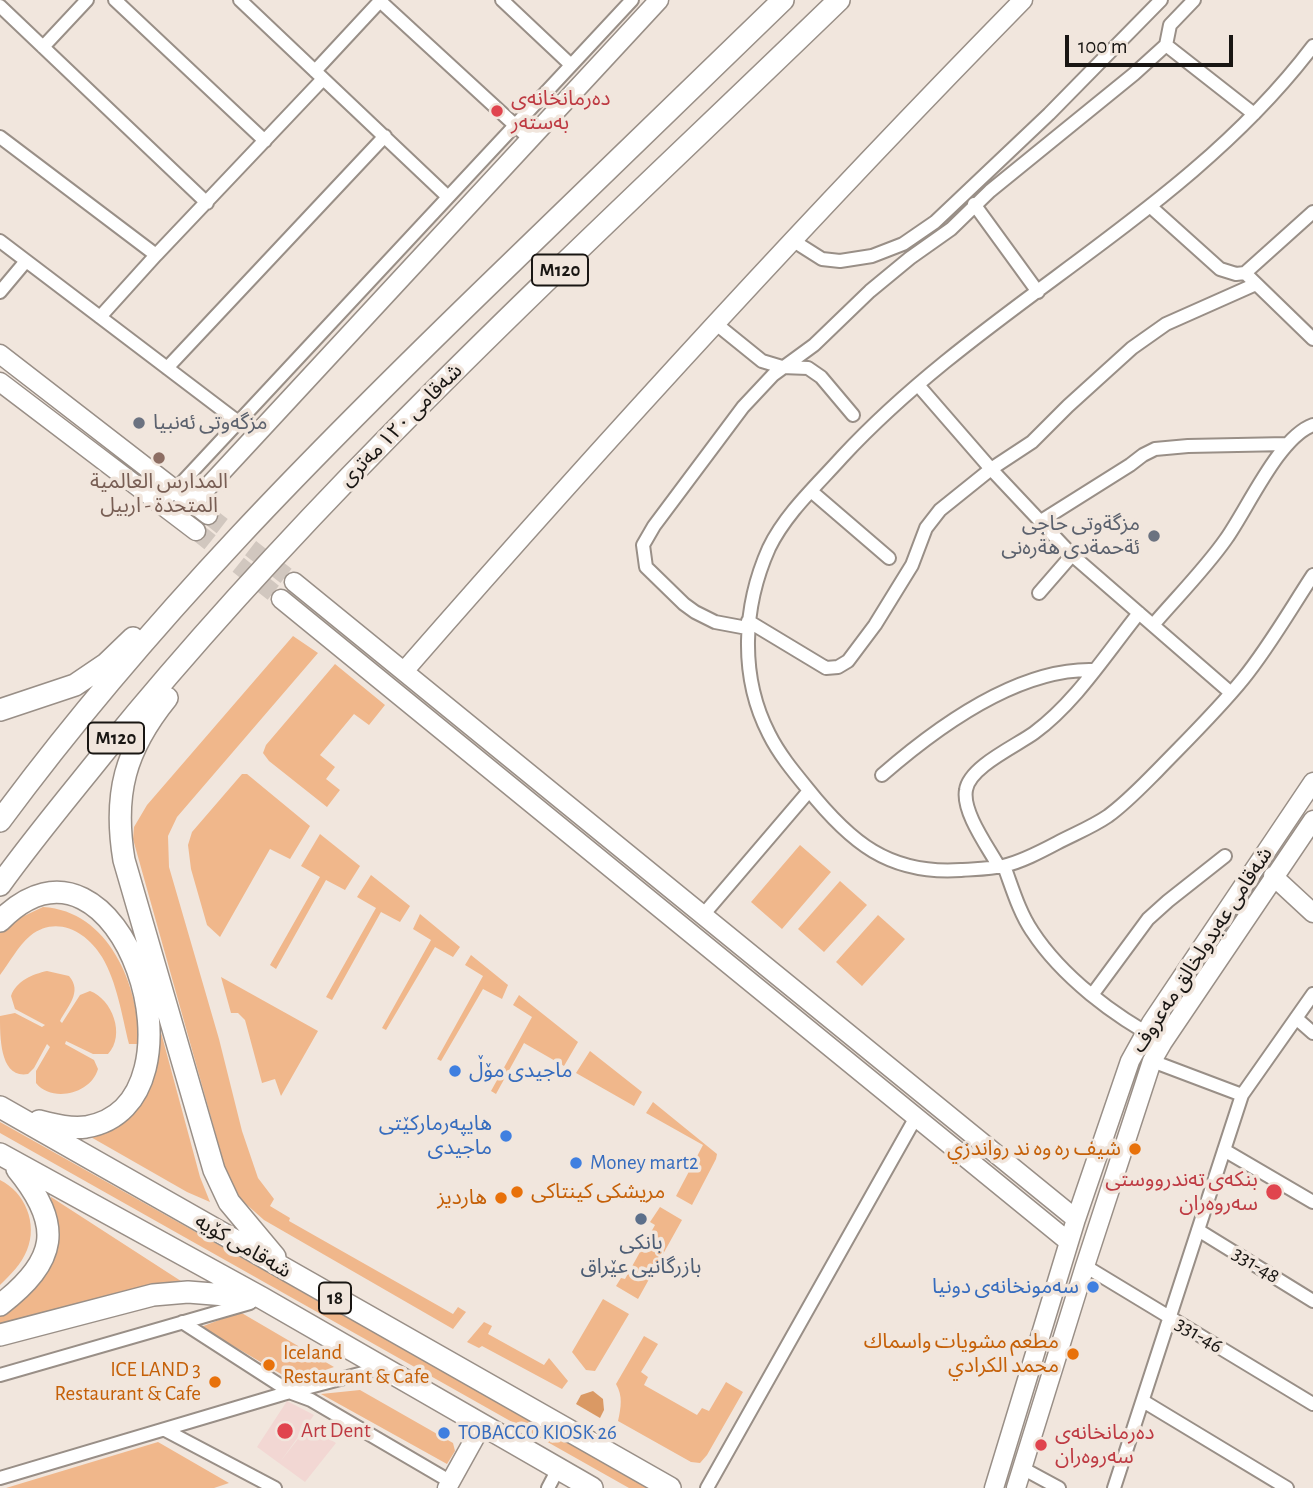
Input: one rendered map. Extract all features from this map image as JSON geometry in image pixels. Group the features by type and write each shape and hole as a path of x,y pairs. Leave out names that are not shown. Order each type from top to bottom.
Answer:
{"highway":[{"name":"شەقامی ١٢٠ مەتری","path":"0,821 121,670 198,582 345,425 783,0"},
{"name":"شەقامی ١٢٠ مەتری","path":"0,885 147,700 238,595 415,408 839,0"},
{"path":"0,710 59,692 84,680 106,664 198,582"},
{"path":"238,595 193,664 138,738 123,782 119,828 137,910 214,1170 229,1202 266,1248 292,1273"},
{"path":"0,921 23,901 43,894 74,897 93,905 108,917 125,941 138,972 148,1016 145,1073 135,1095 119,1112 98,1124 75,1128 8,1111"},
{"name":"شەقامی کۆیە","path":"8,1111 670,1488"},
{"path":"0,1305 35,1273 48,1243 47,1218 43,1205 37,1194 5,1157"},
{"name":"شەقامی کۆیە","path":"5,1157 263,1299 592,1488"},
{"path":"0,1335 153,1295 188,1292 263,1299"}],"street":[{"path":"43,47 87,0"},
{"path":"116,0 265,141"},
{"path":"240,0 448,197"},
{"path":"100,317 265,141 380,0 530,139"},
{"path":"502,0 570,65"},
{"path":"405,670 558,495 715,323 1023,0"},
{"path":"792,240 822,259 840,261 872,256 903,244 935,222 1049,114 1161,0"},
{"path":"1194,0 1170,26 1166,45 1135,74 975,204 951,229 870,291 814,345 782,367 743,407 654,526 643,545 646,566 684,604 715,622 748,624 826,668 838,667 855,653 875,625 912,565 921,538 932,519 991,469 1032,442 1068,405 1132,348 1166,324 1256,284"},
{"path":"161,505 570,65 643,3"},
{"path":"193,503 530,139 643,3"},
{"path":"0,6 206,203"},
{"path":"1166,45 1254,114"},
{"path":"1313,46 1254,114 1211,156 1151,207 918,385 869,429 811,491 771,544 752,595 748,624 750,667 760,714 778,750 822,807 859,843 894,863 933,870 1002,866 1082,832 1115,810 1181,747 1231,693 1260,656 1313,575"},
{"path":"167,368 385,136"},
{"path":"0,137 156,255"},
{"path":"975,204 1038,292"},
{"path":"1151,207 1220,269 1236,274 1245,273 1313,212"},
{"path":"0,241 237,421"},
{"path":"0,292 26,261"},
{"path":"1245,273 1313,339"},
{"path":"715,323 762,361 782,367 808,368 821,377 853,415"},
{"path":"0,354 208,515"},
{"path":"0,382 196,531"},
{"path":"918,385 991,469 1072,555 1231,693"},
{"path":"1153,625 1225,541 1287,444 1300,429 1313,425"},
{"path":"1041,521 1155,450 1188,446 1287,444"},
{"path":"811,491 889,558"},
{"path":"1039,593 1072,555"},
{"path":"294,582 1069,1214 1052,1228"},
{"path":"281,598 1069,1242"},
{"path":"1139,613 1056,716 1008,751 982,766 966,786 965,802 1002,866 1031,930 1091,995 1113,1012 1163,1042"},
{"path":"882,775 958,717 1022,683 1057,671 1093,670"},
{"name":"شەقامی عەبدولخالق مەعروف","path":"994,1488 1069,1242 1069,1214 1130,1060 1145,1032 1313,782"},
{"path":"703,915 808,790"},
{"name":"شەقامی عەبدولخالق مەعروف","path":"1016,1488 1152,1061 1273,876 1313,820"},
{"path":"1091,995 1148,919 1225,856"},
{"path":"1273,876 1313,913"},
{"path":"734,968 747,951"},
{"path":"1114,1488 1242,1094 1313,994"},
{"path":"1296,1018 1313,1033"},
{"path":"1152,1061 1242,1094"},
{"path":"707,1488 916,1117"},
{"path":"1224,1150 1313,1202"},
{"name":"331-48","path":"1198,1230 1313,1301"},
{"name":"331-46","path":"1085,1266 1313,1404"},
{"path":"0,1375 263,1299"},
{"path":"182,1322 292,1393 311,1400 448,1486 482,1425"},
{"path":"0,1478 382,1368"},
{"path":"1143,1401 1286,1488"},
{"path":"166,1430 272,1486"},
{"path":"1022,1468 1059,1488"},
{"path":"548,1488 558,1469"},
{"path":"254,1488 272,1486"}],"shaded area":[{"path":"293,636 318,653 177,817 168,836 169,867 219,1039 242,1131 258,1178 274,1199 270,1206 290,1218 289,1221 453,1314 458,1307 466,1312 453,1329 264,1220 237,1196 226,1171 133,839 134,827 147,805"},
{"path":"335,664 385,705 369,725 354,714 320,755 335,767 326,779 340,790 327,807 269,761 263,753 266,745"},
{"path":"242,774 247,774 310,826 290,859 270,849 220,937 207,925 191,869 188,845 192,832"},
{"path":"320,834 360,866 345,890 326,880 276,969 270,965 320,877 301,866"},
{"path":"800,845 831,872 782,929 751,902"},
{"path":"371,875 410,906 400,922 381,912 332,1000 326,997 376,908 357,897"},
{"path":"840,881 867,905 824,952 798,929"},
{"path":"43,907 66,912 86,922 116,955 133,998 139,1044 129,1044 115,988 102,957 79,933 60,927 40,930 22,944 0,975 0,933 9,923"},
{"path":"420,914 460,947 453,957 435,947 386,1030 382,1028 431,940 413,929"},
{"path":"878,915 905,939 862,986 836,962"},
{"path":"471,955 508,985 502,999 483,989 441,1061 437,1059 483,976 465,965"},
{"path":"47,971 69,976 73,982 74,994 60,1021 62,1023 80,995 90,991 98,995 110,1009 116,1028 116,1037 108,1054 93,1054 66,1041 65,1044 94,1060 98,1069 88,1085 70,1093 51,1093 36,1083 36,1071 50,1047 47,1044 28,1074 19,1074 12,1070 7,1064 1,1045 0,1016 15,1013 42,1027 45,1025 15,1009 11,996 17,986 26,979"},
{"path":"221,977 318,1031 281,1096 275,1079 262,1083 245,1020 238,1013 231,1013"},
{"path":"519,995 578,1042 564,1066 524,1043 496,1094 491,1091 532,1017 513,1005"},
{"path":"159,1025 200,1177 210,1202 187,1192 89,1136 123,1119 132,1112 146,1093 157,1064"},
{"path":"590,1051 642,1092 634,1106 576,1073"},
{"path":"653,1102 717,1154 692,1205 676,1196 703,1145 646,1113"},
{"path":"0,1122 651,1488 629,1488 0,1133"},
{"path":"0,1180 9,1185 22,1201 27,1210 31,1230 25,1255 0,1285"},
{"path":"51,1197 184,1283 0,1328 0,1314 32,1292 43,1273 50,1233"},
{"path":"660,1207 682,1220 638,1299 616,1286 621,1278 625,1279 655,1225 650,1222"},
{"path":"603,1299 629,1314 595,1371 586,1370 572,1352"},
{"path":"240,1312 334,1367 293,1381 201,1327"},
{"path":"484,1322 492,1326 488,1334 544,1365 549,1358 568,1381 562,1389 482,1346 479,1348 467,1342"},
{"path":"644,1336 658,1344 641,1372 648,1377 644,1385 697,1415 702,1408 709,1411 726,1382 743,1392 700,1463 691,1462 618,1421 621,1402 616,1384"},
{"path":"360,1390 453,1443 455,1451 447,1464 321,1394"},
{"path":"593,1391 603,1399 604,1410 600,1418 576,1404 581,1395"},
{"path":"287,1401 314,1415 280,1462 308,1426 336,1443 305,1482 257,1447"},
{"path":"158,1442 229,1483 214,1488 6,1488"}],"tunnel":[{"path":"208,515 294,582"},
{"path":"196,531 281,599"}],"place":[{"name":"دەرمانخانەی بەستەر","path":"497,111"},
{"name":"مزگەوتی ئەنبیا","path":"139,423"},
{"name":"المدارس العالمية المتحدة - اربيل","path":"159,458"},
{"name":"مزگةوتی حاجی ئةحمةدی هةرەنی","path":"1154,536"},
{"name":"ماجیدی مۆڵ","path":"455,1071"},
{"name":"هایپەرمارکێتی ماجیدی","path":"506,1136"},
{"name":"شيف ره وه ند رواندزي","path":"1135,1149"},
{"name":"Money mart2","path":"576,1163"},
{"name":"مریشکی کینتاکی","path":"517,1192"},
{"name":"بنکەی تەندرووستی سەروەران","path":"1274,1192"},
{"name":"هاردیز","path":"501,1198"},
{"name":"بانکی بازرگانیی عێراق","path":"641,1219"},
{"name":"سەمونخانەی دونیا","path":"1093,1287"},
{"name":"مطعم مشويات واسماك محمد الكرادي","path":"1073,1354"},
{"name":"Iceland Restaurant & Cafe","path":"269,1365"},
{"name":"ICE LAND 3 Restaurant & Cafe","path":"215,1382"},
{"name":"Art Dent","path":"285,1431"},
{"name":"TOBACCO KIOSK 26","path":"444,1433"},
{"name":"دەرمانخانەی سەروەران","path":"1041,1445"}]}
